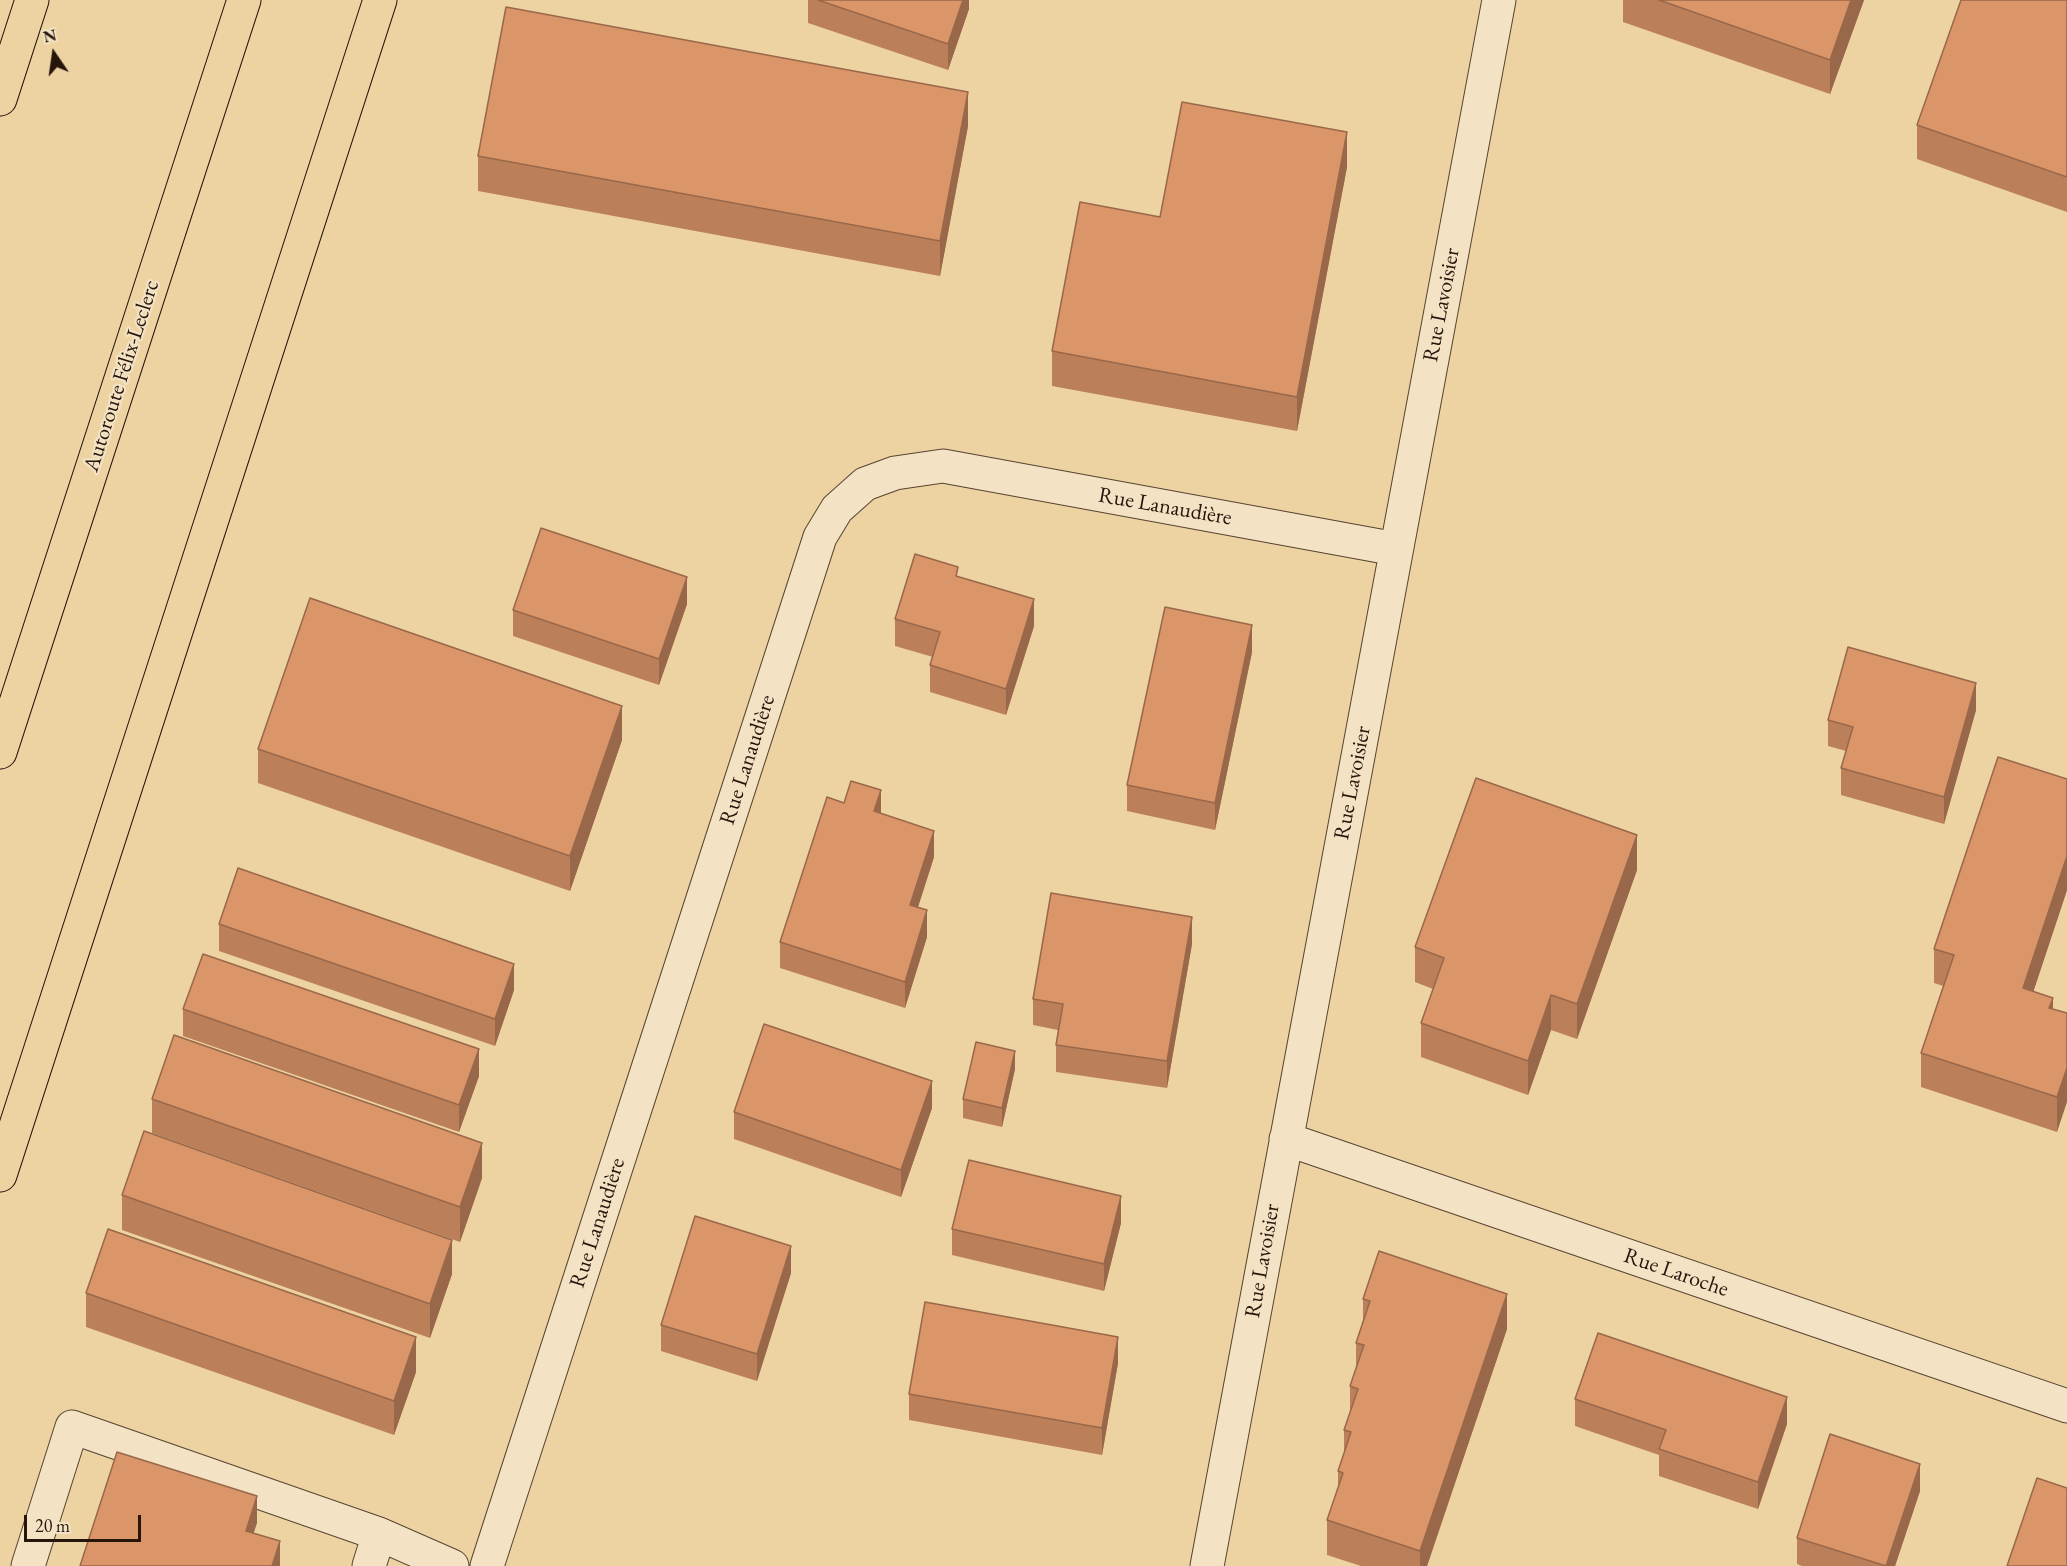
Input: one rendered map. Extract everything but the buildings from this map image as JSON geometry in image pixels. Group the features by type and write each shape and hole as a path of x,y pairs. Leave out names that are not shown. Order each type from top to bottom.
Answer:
{"highway":[{"path":"0,99 32,0"},
{"name":"Autoroute Félix-Leclerc","path":"0,752 244,0"},
{"path":"0,1175 380,0"}],"street":[{"name":"Rue Lavoisier","path":"1207,1566 1499,0"},
{"name":"Rue Lanaudière","path":"486,1566 820,537 837,509 865,484 894,473 943,466 1396,549"},
{"name":"Rue Laroche","path":"1286,1139 2067,1406"},
{"path":"28,1566 72,1427 379,1534 452,1566"},
{"path":"369,1566 379,1534"}]}
